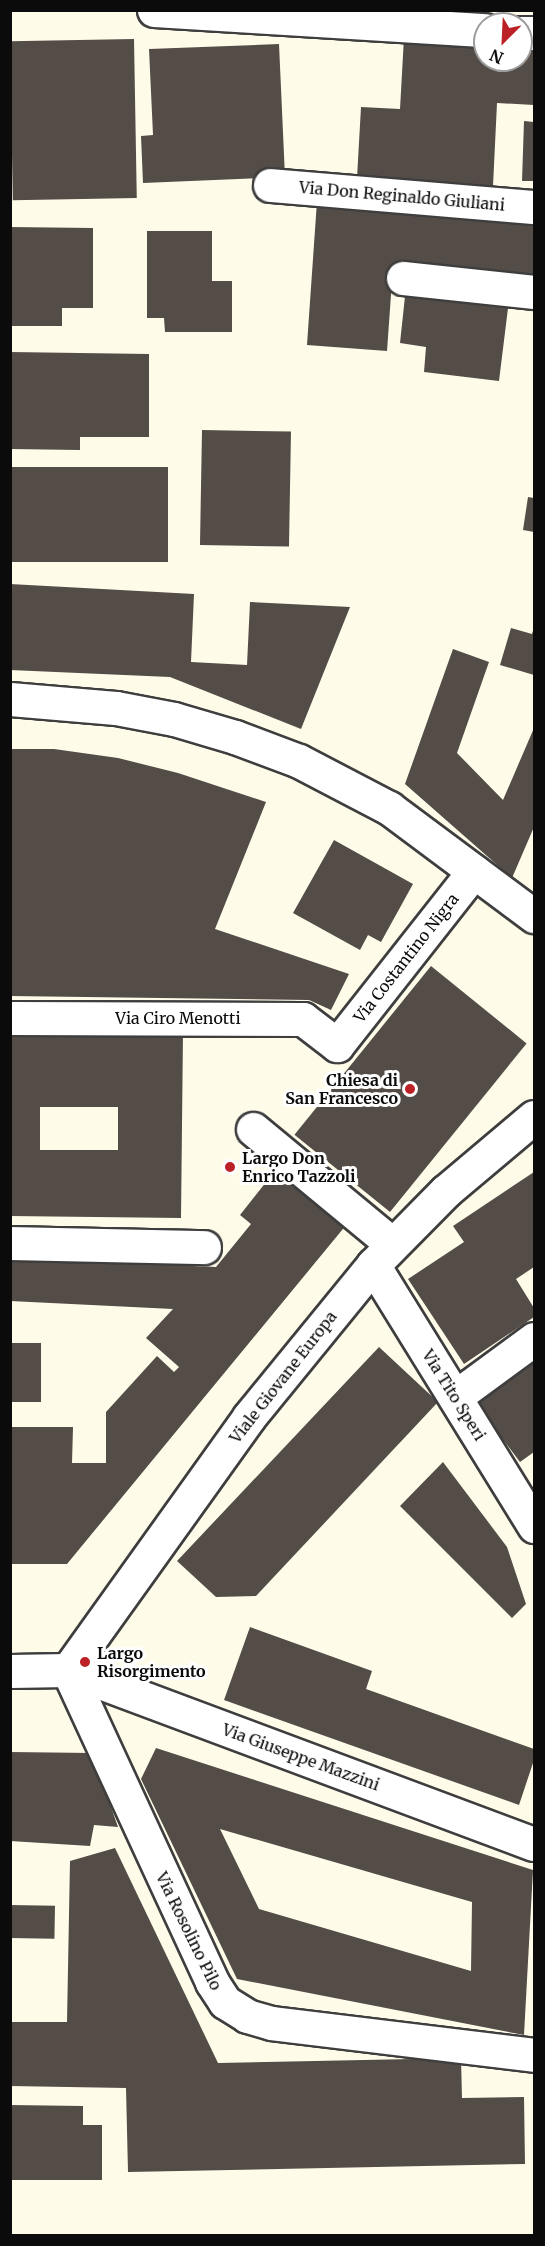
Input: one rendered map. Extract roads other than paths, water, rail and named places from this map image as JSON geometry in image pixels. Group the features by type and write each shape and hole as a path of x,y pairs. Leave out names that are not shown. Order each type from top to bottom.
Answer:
{"street":[{"path":"154,10 473,29"},
{"name":"Via Don Reginaldo Giuliani","path":"270,185 534,207"},
{"path":"403,278 534,292"},
{"path":"10,699 143,713 189,723 264,747 315,768 367,795 412,824 534,914"},
{"name":"Via Costantino Nigra","path":"337,1045 474,871"},
{"name":"Via Ciro Menotti","path":"10,1017 303,1019 337,1045"},
{"name":"Viale Giovane Europa","path":"68,1670 249,1418 382,1255 465,1174 534,1117"},
{"name":"Via Tito Speri","path":"253,1129 382,1255 455,1397 534,1526"},
{"path":"10,1243 204,1247"},
{"path":"455,1397 534,1339"},
{"path":"10,1671 68,1670"},
{"name":"Via Giuseppe Mazzini","path":"68,1670 534,1844"},
{"name":"Via Rosolino Pilo","path":"68,1670 212,1983 225,2002 247,2016 271,2023 534,2055"}],"place":[{"name":"Chiesa di San Francesco","path":"410,1089"},
{"name":"Largo Don Enrico Tazzoli","path":"230,1167"},
{"name":"Largo Risorgimento","path":"85,1662"}]}
